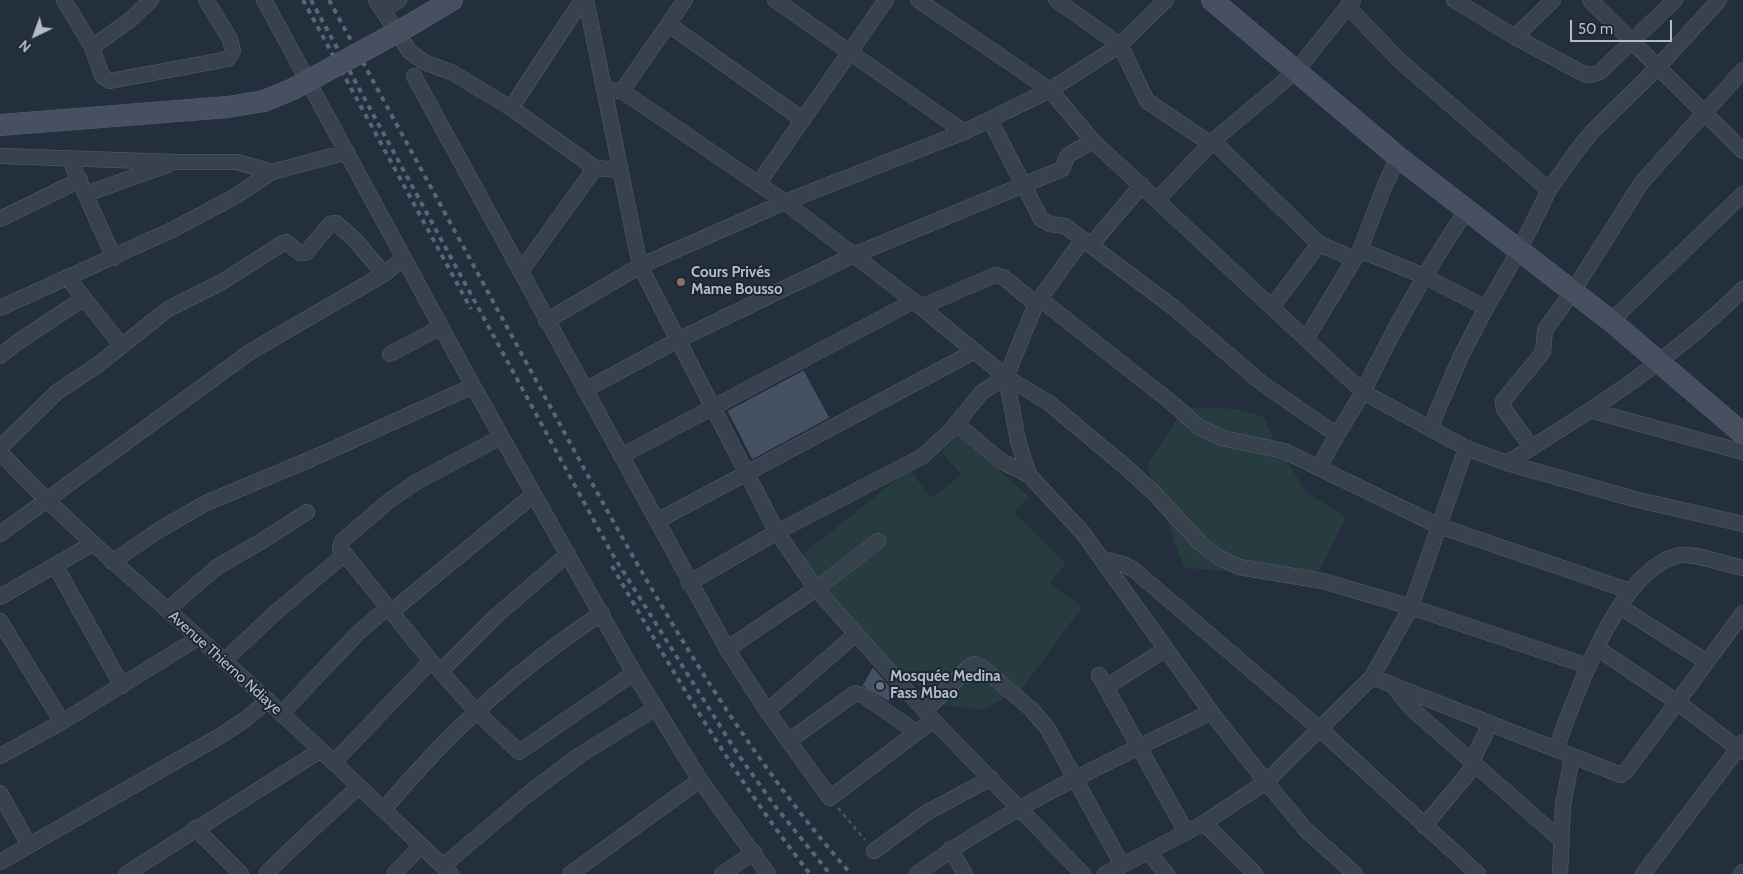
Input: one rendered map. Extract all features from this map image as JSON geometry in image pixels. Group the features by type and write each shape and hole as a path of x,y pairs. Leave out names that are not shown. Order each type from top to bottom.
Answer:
{"street":[{"path":"64,0 92,46 102,76 110,81 228,59 233,51 230,39 208,1"},
{"path":"92,46 130,20 151,0"},
{"path":"264,0 473,386 634,673 700,780 754,852 768,874"},
{"path":"399,0 379,5 410,52 424,62 452,73 511,108 595,168 620,170"},
{"path":"0,125 228,107 264,100 293,88 405,28 452,0"},
{"path":"511,108 584,0"},
{"path":"584,0 640,266 777,532 816,589 856,634 929,715 1083,874"},
{"path":"622,91 685,0"},
{"path":"776,0 964,132"},
{"path":"758,184 886,0"},
{"path":"918,0 1050,90 1093,141 1363,392 1466,448 1507,463 1634,499 1743,524"},
{"path":"1056,0 1120,45 1147,101 1212,143 1319,244 1357,254 1424,276 1486,308"},
{"path":"546,321 640,266 786,202 964,132 1050,90 1120,45 1166,0"},
{"path":"1212,0 1398,157 1468,208 1611,321 1743,434"},
{"path":"1454,0 1515,37 1584,74 1591,75 1600,72 1674,0"},
{"path":"1515,37 1553,0"},
{"path":"1590,0 1656,68 1743,151"},
{"path":"1430,428 1457,365 1550,190 1582,143 1656,68 1719,0"},
{"path":"1157,200 1212,143 1296,71 1350,3 1400,61 1550,190"},
{"path":"668,24 803,120"},
{"path":"1532,448 1504,409 1502,401 1543,352 1545,330 1573,291 1642,182 1743,70"},
{"path":"414,76 689,583 727,649 767,711 830,798 916,732 968,668 974,664 982,667 1040,720 1076,779 1122,865"},
{"path":"604,90 622,91 786,202 918,304 1006,377 1049,404 1128,469 1154,493 1201,544 1218,557 1240,567 1322,581 1411,607 1588,666"},
{"path":"990,120 1025,184 1041,219 1046,223 1060,224 1087,242 1172,308 1263,384 1337,435"},
{"path":"585,390 678,340 854,255 1062,169 1068,155 1093,141"},
{"path":"0,308 114,258 234,197 272,172 347,152"},
{"path":"0,156 175,162 237,162 272,172"},
{"path":"1306,338 1357,254 1398,157"},
{"path":"70,158 114,258"},
{"path":"0,219 83,187 175,162"},
{"path":"521,271 595,168"},
{"path":"1029,475 1018,441 1006,377 1038,302 1087,242 1142,185"},
{"path":"1611,321 1743,194"},
{"path":"1319,467 1363,392 1424,276 1468,208"},
{"path":"0,450 57,392 122,346 168,309 222,282 283,243 286,242 300,254 306,253 333,223 338,224 355,240 384,274"},
{"path":"1272,307 1319,244"},
{"path":"0,534 250,352 384,274 404,258"},
{"path":"621,456 918,304 995,275 1003,277 1038,302 1199,426 1222,438 1284,451 1440,526 1630,591"},
{"path":"67,277 122,346"},
{"path":"1507,463 1592,411 1660,362 1743,289"},
{"path":"0,356 84,298"},
{"path":"390,354 441,327"},
{"path":"657,521 975,350"},
{"path":"689,583 777,532 922,456 956,424 982,392 1006,377"},
{"path":"112,562 160,530 206,503 311,459 473,386"},
{"path":"1592,411 1743,452"},
{"path":"956,424 1001,461 1029,475 1084,533 1211,712 1266,782 1306,830 1355,874"},
{"path":"501,436 418,481 390,500 342,541 340,548 436,666 475,710 519,752 634,673"},
{"path":"1105,874 1204,823 1266,782 1321,730 1372,677 1411,607 1466,448"},
{"name":"Avenue Thierno Ndiaye","path":"0,450 46,501 268,700 447,870"},
{"path":"281,714 352,639 533,495"},
{"path":"167,610 217,567 262,542 307,512"},
{"path":"727,649 816,589 878,541"},
{"path":"0,597 92,544"},
{"path":"224,661 276,612 345,554"},
{"path":"333,763 436,666 568,554"},
{"path":"1556,749 1588,666 1630,591 1651,571 1676,556 1688,556 1743,568"},
{"path":"1103,559 1123,564 1134,570 1321,730 1478,874"},
{"path":"55,565 122,686"},
{"path":"1620,607 1707,662"},
{"path":"1372,677 1621,775 1627,770 1743,613"},
{"path":"384,809 422,764 475,710 554,645 602,614"},
{"path":"0,621 62,722"},
{"path":"767,711 856,634"},
{"path":"0,756 62,722 198,638"},
{"path":"1597,648 1741,747 1642,874"},
{"path":"1166,649 1102,681 1186,832"},
{"path":"1394,686 1411,708 1561,840"},
{"path":"789,741 855,693 864,696 916,732"},
{"path":"0,862 220,736 246,719 268,700"},
{"path":"447,870 528,794 580,754 656,708"},
{"path":"917,874 950,849 1020,808 1211,712"},
{"path":"1424,826 1474,763 1490,724"},
{"path":"126,874 195,828 257,792 321,750"},
{"path":"1560,874 1563,805 1572,757"},
{"path":"874,851 926,812 991,778"},
{"path":"570,874 700,780"},
{"path":"266,874 293,845 358,787"},
{"path":"0,793 30,844"},
{"path":"1204,823 1255,874"},
{"path":"195,828 240,874"},
{"path":"394,874 421,846"},
{"path":"950,849 965,874"},
{"path":"722,874 754,852"},
{"path":"1148,852 1167,874"}],"path":[{"path":"830,798 874,851"}],"green space":[{"path":"1185,407 1237,409 1264,417 1276,445 1307,493 1346,517 1316,577 1184,568 1147,465"},
{"path":"958,434 1029,497 1014,513 1066,563 1050,583 1082,607 1022,689 982,710 941,704 899,670 832,604 799,557 910,469 930,498 962,475 942,453"}],"building":[{"path":"804,370 830,418 752,460 727,411"},
{"name":"Mosquée Medina Fass Mbao","path":"873,667 894,691 889,702 862,686"}],"railway":[{"path":"303,0 471,309"},
{"path":"311,0 611,552 737,753 775,806 830,874"},
{"path":"329,0 589,478 656,597 691,655 767,768 807,822 851,874"},
{"path":"612,566 681,684 730,762 810,874"}],"place":[{"name":"Cours Privés Mame Bousso","path":"681,282"},
{"name":"Mosquée Medina Fass Mbao","path":"880,686"}]}
